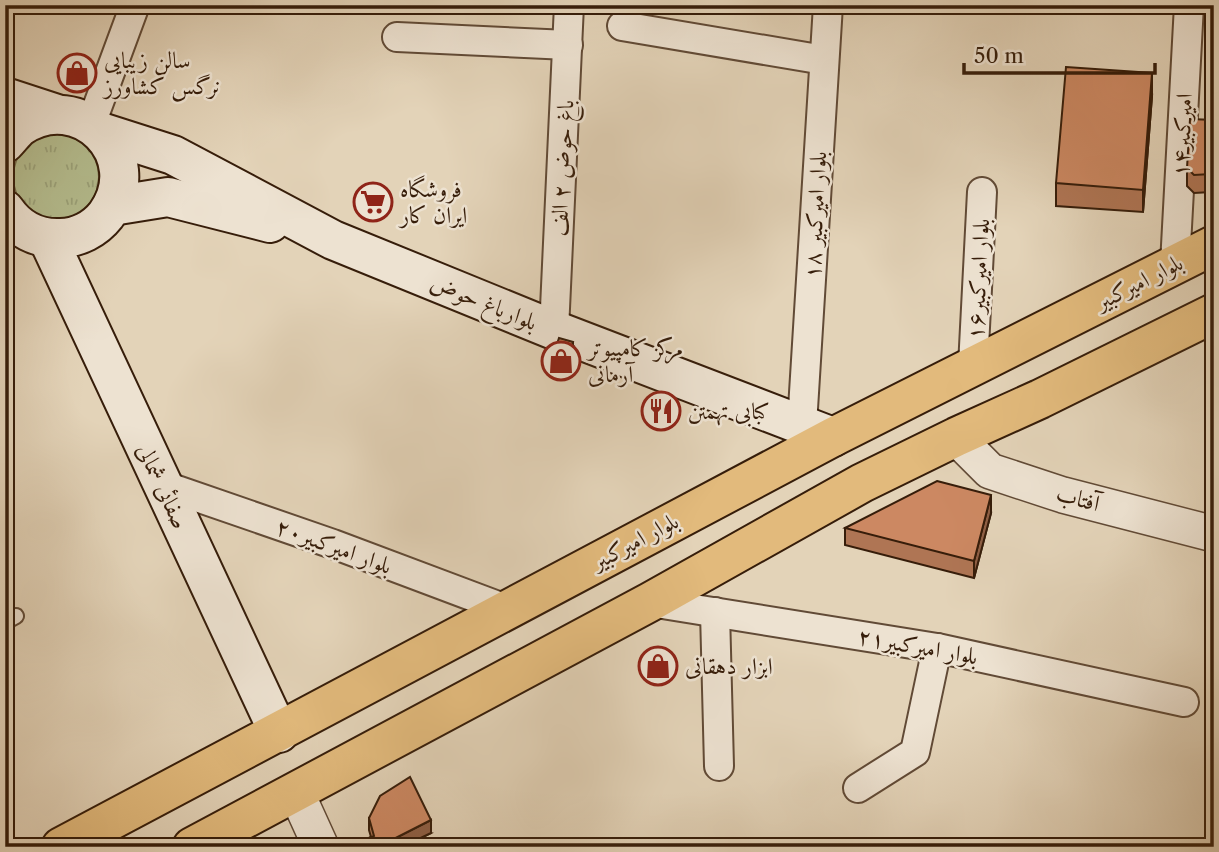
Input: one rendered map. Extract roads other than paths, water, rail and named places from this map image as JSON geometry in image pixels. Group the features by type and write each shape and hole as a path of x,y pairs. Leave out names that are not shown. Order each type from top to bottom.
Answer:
{"main road":[{"name":"بلوارباغ حوض","path":"5,97 173,155 333,240 554,330 818,431"},
{"path":"5,143 19,128 37,118 83,124 111,145 120,175 112,206 101,222 68,238 48,239 29,232 12,220 5,210"},
{"name":"بلوارباغ حوض","path":"112,206 168,197 333,240"},
{"name":"صفائی شمالی","path":"48,239 279,733"},
{"name":"بلوار امیرکبیر","path":"61,847 279,733 506,609 818,431 973,366 1214,245"},
{"path":"192,847 650,602 862,483 1214,313"}],"street":[{"path":"83,124 135,5"},
{"name":"باغ حوض ۲ الف","path":"554,330 569,5"},
{"name":"۱۸ بلوار امیرکبیر","path":"818,431 824,60 828,5"},
{"name":"امیرکبیر۱۴","path":"1175,264 1189,5"},
{"path":"622,26 824,60"},
{"path":"397,37 568,45"},
{"name":"بلوار امیرکبیر۱۶","path":"973,366 982,192"},
{"name":"آفتاب","path":"956,437 990,471 1063,495 1214,534"},
{"name":"بلوار امیرکبیر۲۰","path":"162,485 333,544 506,609"},
{"name":"بلوار امیرکبیر۲۱","path":"650,602 937,648 1184,702"},
{"path":"715,612 719,766"},
{"path":"859,788 915,752 937,648"},
{"path":"296,792 321,847"}],"place":[{"name":"سالن زیبایی نرگس کشاورز","path":"77,73"},
{"name":"فروشگاه ایران کار","path":"373,202"},
{"name":"مرکز کامپیوتر آرمانی","path":"561,361"},
{"name":"کبابی تهمتن","path":"661,411"},
{"name":"ابزار دهقانی","path":"658,666"}]}
